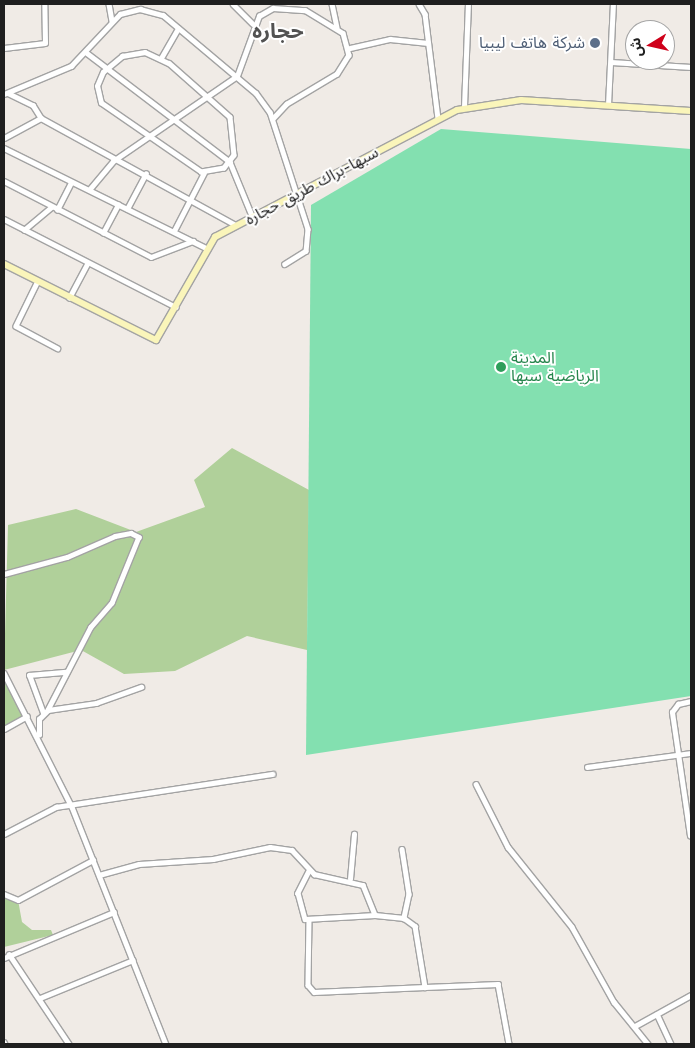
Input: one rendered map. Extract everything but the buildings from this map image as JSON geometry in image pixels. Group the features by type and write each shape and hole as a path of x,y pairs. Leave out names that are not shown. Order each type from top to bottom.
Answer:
{"main road":[{"name":"سبها-براك طريق حجاره","path":"4,264 153,340 162,335 206,248 236,225 298,197 438,118 464,107 521,100 691,111"}],"street":[{"path":"4,48 45,43 44,4"},
{"path":"109,4 112,21"},
{"path":"233,4 253,24"},
{"path":"332,4 337,28 350,48"},
{"path":"419,4 425,14 438,118"},
{"path":"464,107 468,4"},
{"path":"608,105 612,62 613,4"},
{"path":"89,190 98,175 120,158 150,139 237,76 253,24 269,9 287,8 312,13 337,28"},
{"path":"6,93 61,72 87,53 112,21 128,10 150,9 178,28 237,76 262,100 273,119 298,197 306,215 308,242 302,255 285,264"},
{"path":"161,58 178,28"},
{"path":"350,48 390,39 428,43"},
{"path":"273,119 286,104 337,74 350,48"},
{"path":"204,173 150,139 99,100 96,86 108,67 135,51 161,58 208,96 232,121 230,162 253,218"},
{"path":"87,53 108,67 230,162"},
{"path":"612,62 691,67"},
{"path":"6,93 33,105 42,118 120,158 236,225"},
{"path":"4,138 23,124 42,118"},
{"path":"4,148 206,248"},
{"path":"174,231 204,173 230,162"},
{"path":"127,209 146,174"},
{"path":"4,181 51,207 153,258 193,241"},
{"path":"57,210 71,182"},
{"path":"103,233 118,205"},
{"path":"24,230 51,207"},
{"path":"4,219 87,264 177,308"},
{"path":"69,298 87,264"},
{"path":"38,281 16,326 58,348"},
{"path":"4,574 67,557 115,536 132,533 139,537 112,603 101,611 66,672 48,710"},
{"path":"39,736 43,713 29,674 66,672"},
{"path":"4,675 39,736 72,807 166,1044"},
{"path":"43,713 48,710 96,703 141,687"},
{"path":"690,836 673,710 691,701"},
{"path":"4,729 27,716"},
{"path":"587,767 691,753"},
{"path":"4,834 50,809 272,774"},
{"path":"476,784 508,846 572,927 614,1002 648,1044"},
{"path":"350,879 354,834"},
{"path":"99,875 139,864 213,859 274,847 292,850 309,871 350,879 363,885 375,915"},
{"path":"402,849 409,894 404,918"},
{"path":"4,894 18,900 93,860"},
{"path":"309,871 298,894 302,915 309,919 375,915 404,918 418,934 425,987"},
{"path":"4,958 9,954 114,912"},
{"path":"309,919 308,985 314,992 498,984 505,1005 509,1044"},
{"path":"9,954 69,1044"},
{"path":"40,998 133,960"},
{"path":"635,1026 691,995"},
{"path":"657,1014 671,1044"}],"green space":[{"name":"المدينة الرياضية سبها","path":"441,129 691,149 691,696 306,755 311,205"},
{"path":"232,448 309,490 307,650 247,636 175,671 124,674 81,650 4,670 8,525 76,509 136,532 205,507 194,480"},
{"path":"4,676 27,718 4,729"},
{"path":"4,896 18,900 22,922 32,930 51,930 53,935 4,947"}],"place":[{"name":"شركة هاتف ليبيا","path":"595,43"},
{"name":"المدينة الرياضية سبها","path":"501,367"}],"district":[{"name":"حجاره","path":"278,31"}]}
